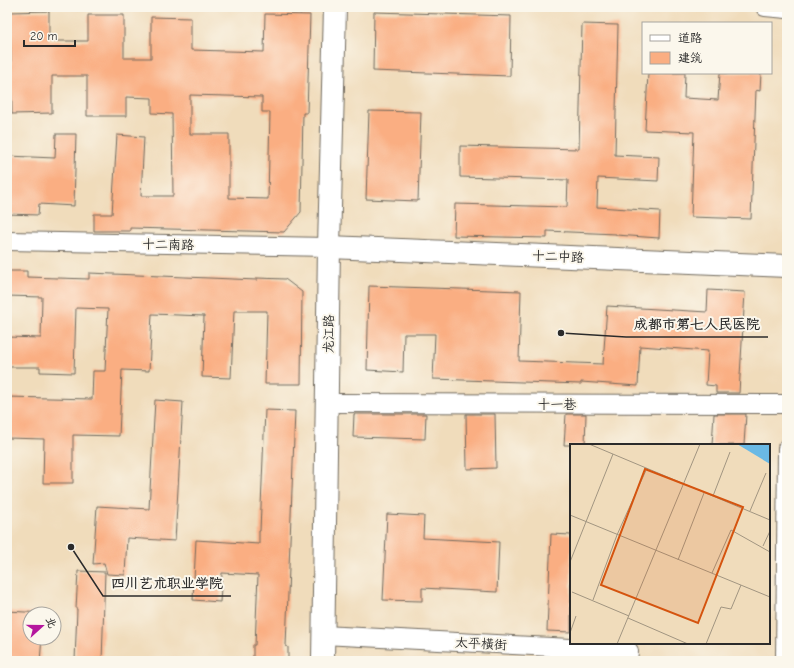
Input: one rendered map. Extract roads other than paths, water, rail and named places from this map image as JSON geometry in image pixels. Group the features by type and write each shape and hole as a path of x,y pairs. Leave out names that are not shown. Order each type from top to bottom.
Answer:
{"street":[{"name":"龙江路","path":"323,661 329,247 336,7"},
{"path":"764,7 787,9"},
{"name":"十二南路","path":"7,241 329,247"},
{"name":"十二中路","path":"329,247 787,266"},
{"name":"十一巷","path":"327,403 787,404"},
{"path":"784,661 787,448"},
{"name":"太平横街","path":"323,635 629,651 628,661"}],"place":[{"name":"成都市第七人民医院","path":"561,333"},
{"name":"四川艺术职业学院","path":"71,547"}]}
